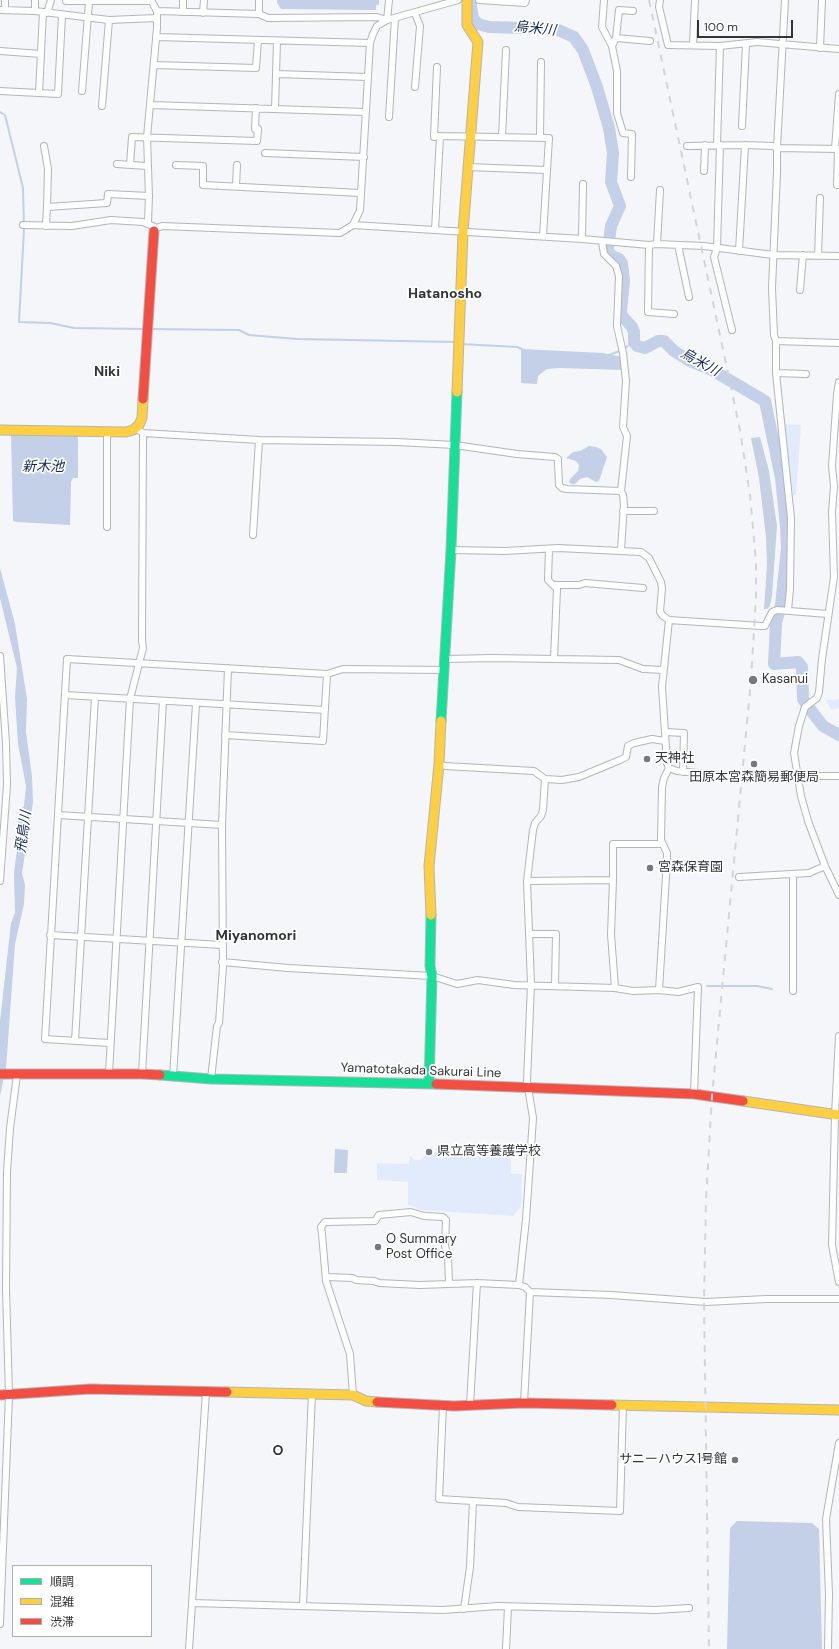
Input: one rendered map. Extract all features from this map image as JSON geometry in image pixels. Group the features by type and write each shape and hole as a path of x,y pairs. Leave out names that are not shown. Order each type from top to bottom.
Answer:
{"street":[{"path":"5,0 2,10 35,11 109,20 156,18"},
{"path":"35,0 35,11"},
{"path":"39,92 45,12 51,0"},
{"path":"66,1 151,0 157,12 154,65 147,137 149,196 148,223"},
{"path":"183,0 183,12"},
{"path":"203,13 204,0"},
{"path":"259,0 259,14"},
{"path":"387,20 389,0"},
{"path":"155,230 162,226 340,233 353,225 360,210 370,43 377,26 387,20 458,0"},
{"path":"429,1084 432,976 430,966 430,866 439,764 451,550 463,232 478,42 467,25 467,0"},
{"path":"479,0 526,3 526,0"},
{"path":"604,0 602,28 612,46 617,71 617,114 623,133 632,134 631,177"},
{"path":"660,0 659,7 668,45 720,46 758,42 839,49"},
{"path":"692,45 695,0"},
{"path":"784,0 773,255 773,327 776,340 776,373 791,518 790,588 788,610"},
{"path":"820,48 822,0"},
{"path":"82,91 87,1"},
{"path":"612,46 616,38 619,10 633,11"},
{"path":"157,12 259,14 268,18 377,17 387,20"},
{"path":"415,13 420,26 415,87"},
{"path":"0,91 58,94 62,15"},
{"path":"388,117 395,18"},
{"path":"102,106 109,20"},
{"path":"156,37 370,43"},
{"path":"616,38 650,41"},
{"path":"154,65 256,68 258,40"},
{"path":"275,109 277,41"},
{"path":"742,126 746,44"},
{"path":"720,46 717,248 714,257 732,330"},
{"path":"502,136 506,50"},
{"path":"0,51 41,54"},
{"path":"540,137 541,62"},
{"path":"437,67 434,137 502,136 549,138 543,236"},
{"path":"276,74 368,77"},
{"path":"839,94 837,149 837,185 839,185"},
{"path":"150,105 366,112"},
{"path":"130,165 132,137 257,142 258,129 255,129 256,108"},
{"path":"435,230 440,136"},
{"path":"704,171 705,145"},
{"path":"739,251 745,145"},
{"path":"687,146 745,145 773,146 777,148 837,149"},
{"path":"44,146 48,169 46,226"},
{"path":"265,152 364,157"},
{"path":"117,164 147,166"},
{"path":"176,165 203,166 203,185 361,193"},
{"path":"236,186 237,165"},
{"path":"467,167 548,170"},
{"path":"582,239 584,184"},
{"path":"657,244 660,190"},
{"path":"47,207 107,203 108,194 149,196"},
{"path":"818,256 820,198"},
{"path":"23,225 72,226 111,220 148,223 155,230 140,431 143,648 130,699 108,1073"},
{"path":"353,225 543,236 649,245 678,245 773,255 839,256"},
{"path":"606,242 604,254 616,266 619,276 616,314 626,381 623,427 627,436 621,491 623,494 621,550"},
{"path":"649,245 648,312 674,314"},
{"path":"678,245 689,297"},
{"path":"800,290 802,255"},
{"path":"776,340 839,343"},
{"path":"776,373 806,374"},
{"path":"839,382 832,466 834,486 832,512 836,568 828,614 819,692 817,698 805,707 799,726 794,753 797,776 808,821 825,866 839,895"},
{"path":"0,430 107,432 140,431 259,440 397,442 455,445 517,454 555,457 558,459 559,485 562,488 621,491"},
{"path":"107,432 107,527"},
{"path":"253,536 259,440"},
{"path":"623,511 654,511"},
{"path":"451,550 505,551 549,549 621,550 641,552 648,558 661,582 660,612 669,620 765,626 772,612 777,610 828,614"},
{"path":"549,549 548,580 558,589 554,659"},
{"path":"555,585 579,585 585,583 642,588"},
{"path":"658,990 667,867 667,853 662,844 662,787 664,778 669,768 667,763 662,688 669,620"},
{"path":"0,656 6,743 6,785 0,881"},
{"path":"445,659 492,658 619,660 643,669 663,670"},
{"path":"109,1043 44,1039 67,660 327,674 343,669 444,670"},
{"path":"211,1079 219,1023 222,962 222,825 228,668"},
{"path":"225,735 323,741 327,674"},
{"path":"65,695 325,710"},
{"path":"75,1041 95,697"},
{"path":"142,1074 163,701"},
{"path":"174,1077 196,703"},
{"path":"665,732 684,733 683,772"},
{"path":"439,764 445,766 534,771 545,779 562,780 579,777 626,757 628,746 634,743 652,739 665,740"},
{"path":"669,768 683,772 749,777 839,776"},
{"path":"519,1285 526,1219 533,1118 528,1081 531,984 527,881 533,830 535,823 541,816 543,810 545,779"},
{"path":"58,815 222,825"},
{"path":"615,988 611,934 613,844 662,844"},
{"path":"739,877 809,873 825,866"},
{"path":"793,874 793,990"},
{"path":"527,881 613,880"},
{"path":"530,934 556,934 554,986"},
{"path":"50,936 222,945"},
{"path":"222,962 288,968 432,976 457,984 478,980 514,985 531,984 615,988 633,991 658,990 678,992 698,987 694,1094"},
{"path":"839,1036 832,1245 839,1282"},
{"name":"Yamatotakada Sakurai Line","path":"0,1074 108,1073 211,1079 530,1087 694,1094 837,1115"},
{"path":"0,1624 8,1172 15,1075"},
{"path":"353,1395 350,1354 326,1277 322,1227 324,1222 375,1222 379,1215 411,1212 424,1216 443,1217 446,1220 448,1283"},
{"path":"326,1277 353,1278 356,1280 420,1285 448,1283 519,1285 525,1287 530,1292 611,1295 706,1302 766,1299 839,1299"},
{"path":"470,1405 476,1283"},
{"path":"524,1403 530,1292"},
{"path":"5,1395 90,1390 312,1393 353,1395 366,1400 454,1406 524,1403 623,1404 839,1410"},
{"path":"189,1649 206,1392"},
{"path":"303,1606 312,1393"},
{"path":"443,1405 439,1499 506,1503 518,1507 620,1511 623,1404"},
{"path":"828,1649 829,1594 826,1519 839,1443"},
{"path":"464,1609 470,1567 473,1501"},
{"path":"192,1603 443,1610 508,1607 656,1610 690,1608"},
{"path":"506,1649 508,1607"}],"shaded area":[{"path":"782,424 801,425 796,495 793,495"},
{"path":"760,437 769,471 777,526 772,596 770,606 767,609 764,609 767,565 766,537 759,478 751,438"},
{"path":"839,699 839,708 831,710 826,700"},
{"path":"427,1154 511,1158 511,1174 522,1174 521,1207 513,1216 423,1210 408,1205 408,1182 377,1180 377,1163 409,1164 410,1156 415,1160 420,1160"}],"water":[{"path":"277,0 379,0 379,5 376,5 376,10 281,9 277,3"},
{"path":"521,349 603,353 622,357 624,370 547,369 538,376 537,384 521,383"},
{"name":"新木池","path":"11,434 78,436 78,478 73,478 71,482 70,525 13,521"},
{"path":"589,446 601,449 607,457 599,481 596,482 587,477 580,479 575,484 571,484 569,482 570,479 578,471 579,465 576,461 566,458 573,452 580,451"},
{"name":"飛鳥川","path":"0,568 15,624 27,699 26,732 32,776 33,802 22,873 25,885 24,904 15,944 6,1068 0,1096 0,1021 11,923 15,913 14,873 19,833 18,812 24,806 26,786 18,744 15,697 17,668 0,598"},
{"path":"335,1149 348,1150 347,1173 334,1173"},
{"path":"737,1521 812,1523 819,1529 822,1649 727,1649 730,1528"}],"waterway":[{"name":"烏米川","path":"470,0 473,18 478,24 489,27 556,29 574,37 583,50 597,87 609,128 613,153 611,182 620,206 611,226 608,249 610,255 619,259 622,263 624,281 621,311 622,316 632,327 634,332 634,342 637,346 645,348 658,341 664,341 674,351 690,361 712,370 765,401 781,478 787,548 781,605 776,623 774,664 798,662 802,667 803,699 823,726 839,735"},
{"path":"0,112 5,115 23,188 24,229 19,322 50,323 74,328 144,329"},
{"path":"151,329 239,330 249,335 297,339 455,342"},
{"path":"609,355 620,351 634,342"},
{"path":"461,344 517,347 524,350"},
{"path":"707,986 757,986 772,989"}],"railway":[{"path":"649,0 740,430 750,495 756,562 756,596 751,680 712,1096 706,1200 704,1302 709,1649"}],"traffic: fast":[{"path":"441,721 451,550 457,392"},
{"path":"429,1084 432,976 430,966 431,915"},
{"path":"160,1075 211,1079 436,1084"}],"traffic: slow":[{"path":"457,392 463,232 478,42 467,25 467,0"},
{"path":"0,430 126,432 133,430 139,425 142,418 143,399"},
{"path":"431,915 429,866 439,764 441,721"},
{"path":"743,1101 839,1115"},
{"path":"227,1392 353,1395 366,1401 377,1402"},
{"path":"612,1405 839,1410"}],"traffic: jam":[{"path":"143,399 154,231"},
{"path":"0,1074 160,1075"},
{"path":"436,1084 694,1094 743,1101"},
{"path":"0,1395 90,1389 227,1392"},
{"path":"377,1402 454,1406 524,1403 612,1405"}],"place":[{"name":"Kasanui","path":"753,680"},
{"name":"天神社","path":"647,759"},
{"name":"田原本宮森簡易郵便局","path":"754,764"},
{"name":"宮森保育園","path":"650,868"},
{"name":"県立高等養護学校","path":"429,1152"},
{"name":"O Summary Post Office","path":"378,1247"},
{"name":"サニーハウス1号館","path":"735,1460"}],"district":[{"name":"Hatanosho","path":"445,294"},
{"name":"Niki","path":"107,372"},
{"name":"Miyanomori","path":"256,936"},
{"name":"O","path":"278,1451"}]}
